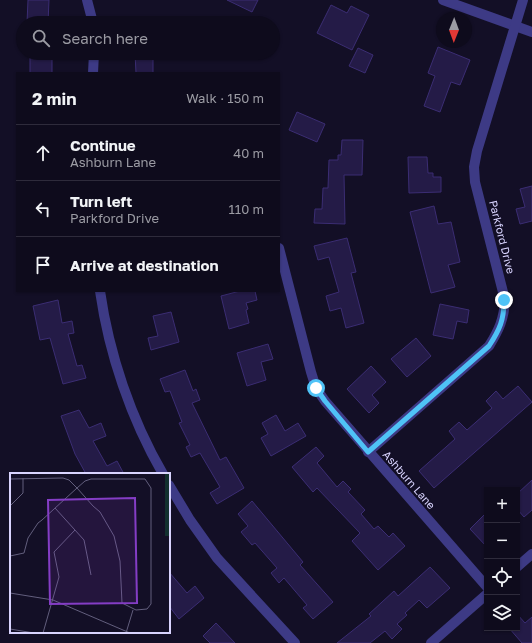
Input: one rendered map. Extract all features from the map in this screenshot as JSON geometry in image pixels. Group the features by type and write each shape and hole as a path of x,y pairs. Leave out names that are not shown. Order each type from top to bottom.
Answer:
{"street":[{"path":"87,0 91,16"},
{"path":"443,0 532,32"},
{"name":"Parkford Drive","path":"368,452 489,346 498,332 504,317 503,294 475,182 474,167 477,152 523,0"},
{"path":"93,72 94,60"},
{"name":"Ashburn Lane","path":"280,252 316,388 325,401 368,452 484,584"},
{"path":"100,292 114,357 134,415 163,473"},
{"path":"170,487 190,520 217,558 295,643"},
{"path":"520,565 532,554"},
{"path":"431,643 486,595"}],"building":[{"path":"28,0 49,0 48,16 27,16"},
{"path":"227,0 258,0 252,12"},
{"path":"331,5 347,13 351,6 369,15 352,50 317,33"},
{"path":"358,48 373,55 365,73 349,66"},
{"path":"438,48 470,60 460,85 451,82 440,112 424,106 435,76 428,73"},
{"path":"30,60 52,60 52,72 30,72"},
{"path":"135,60 153,60 153,72 136,72"},
{"path":"297,112 325,124 317,142 289,130"},
{"path":"342,140 363,140 362,175 344,175 345,224 314,223 315,209 322,209 323,188 328,188 329,160 338,160 338,155 341,155"},
{"path":"408,157 427,157 428,173 433,173 433,177 441,177 441,192 409,193"},
{"path":"532,186 532,221 520,224 516,209 525,207 520,189"},
{"path":"434,206 438,224 451,222 460,262 448,265 455,287 431,293 410,212"},
{"path":"347,238 356,272 351,273 364,323 346,328 341,308 330,311 326,296 339,292 329,257 318,260 314,246"},
{"path":"236,292 255,292 257,300 246,303 249,323 229,329 221,296"},
{"path":"58,300 62,323 72,321 74,333 68,334 77,366 82,365 86,378 63,384 50,338 40,340 33,306"},
{"path":"440,304 469,310 467,323 457,321 453,339 433,335"},
{"path":"171,312 179,342 151,350 148,338 158,336 153,316"},
{"path":"416,338 431,356 407,377 391,359"},
{"path":"268,344 273,359 261,362 266,380 247,386 237,353"},
{"path":"371,366 386,382 372,395 379,403 369,413 347,389"},
{"path":"185,370 193,391 196,389 200,400 192,403 220,460 226,457 244,488 217,504 210,493 220,487 200,453 191,457 186,447 190,445 179,423 182,422 170,391 165,392 160,379"},
{"path":"518,386 532,402 434,488 419,471 455,439 449,431 459,422 467,430 492,408 486,401 496,391 503,399"},
{"path":"79,410 89,428 101,423 106,436 93,441 107,466 117,461 123,473 85,473 75,454 61,416"},
{"path":"276,415 285,431 298,423 306,436 271,456 261,438 268,434 262,423"},
{"path":"316,447 324,456 317,463 337,487 343,481 351,489 348,492 365,510 361,514 374,529 378,526 389,537 393,533 405,546 378,570 352,541 360,533 317,488 313,492 292,467"},
{"path":"532,480 532,510 524,517 520,512 520,491"},
{"path":"252,501 303,562 300,565 333,602 313,619 303,608 307,605 284,578 279,583 271,573 277,568 255,543 252,545 241,532 248,526 238,514"},
{"path":"484,515 484,544 470,529"},
{"path":"430,567 450,588 427,608 419,600 405,613 407,615 397,624 402,629 392,639 385,631 370,643 337,643 371,616 369,614 394,591 398,596"},
{"path":"170,573 187,593 195,586 204,598 179,619 170,607"},
{"path":"520,617 525,623 532,617 532,643 522,643 512,631 520,631"},
{"path":"216,623 235,643 210,643 203,636"}],"route":[{"path":"316,388 325,401 368,452 489,346 498,332 504,317 504,300"}]}
